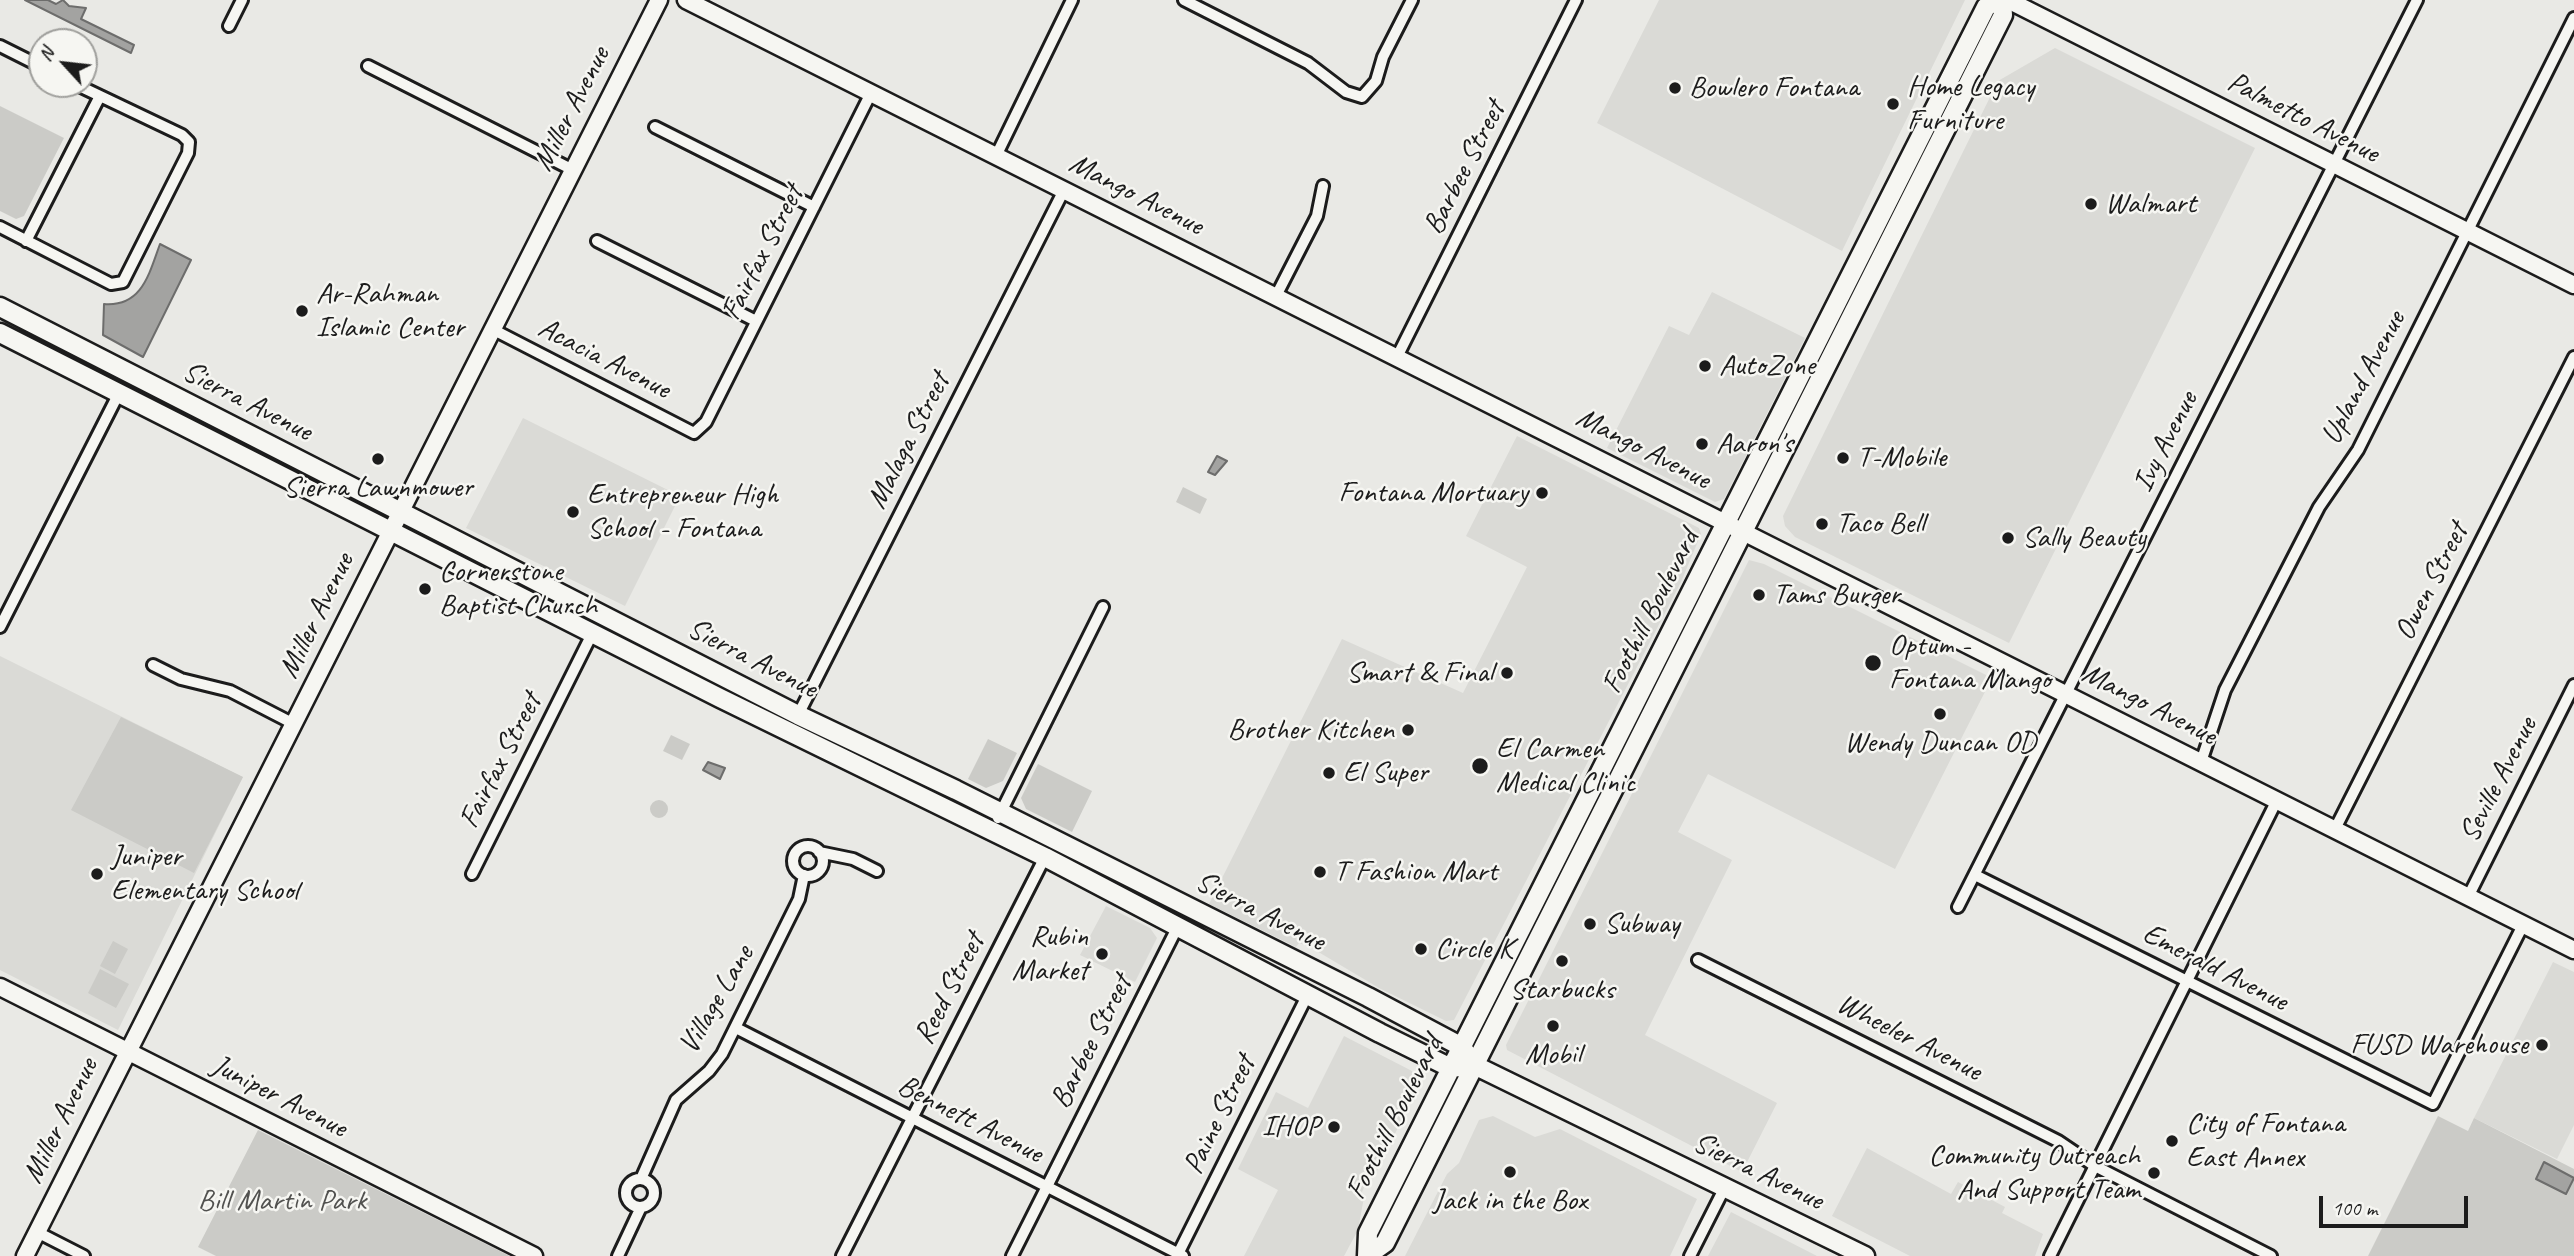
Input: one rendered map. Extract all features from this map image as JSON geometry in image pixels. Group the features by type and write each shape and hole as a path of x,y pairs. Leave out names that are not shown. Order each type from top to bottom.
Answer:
{"main road":[{"name":"Foothill Boulevard","path":"1368,1256 1368,1233 1451,1068 1734,527 1854,289 2003,15 1999,0"},
{"name":"Foothill Boulevard","path":"1368,1256 1385,1243 1734,527 1835,345 1854,289"},
{"name":"Sierra Avenue","path":"0,307 798,715 1001,813 1462,1047 1474,1065 1865,1256"},
{"name":"Sierra Avenue","path":"0,333 772,724 1045,857 1307,996 1451,1068"},
{"path":"1451,1068 1474,1065"}],"street":[{"path":"229,26 242,0"},
{"name":"Miller Avenue","path":"25,1256 659,0"},
{"name":"Mango Avenue","path":"686,0 2574,950"},
{"path":"996,156 1072,0"},
{"path":"1184,0 1308,63 1346,92 1362,97 1376,81 1383,57 1412,0"},
{"name":"Barbee Street","path":"1397,357 1576,0"},
{"name":"Palmetto Avenue","path":"2008,0 2574,285"},
{"name":"Ivy Avenue","path":"1958,906 2417,0"},
{"name":"Upland Avenue","path":"2201,762 2225,690 2319,506 2358,450 2574,18"},
{"path":"0,46 28,60"},
{"path":"368,66 573,170"},
{"name":"Fairfax Street","path":"694,433 706,422 872,93"},
{"path":"0,228 111,284 123,282 188,153 189,142 182,135 100,96 26,241"},
{"path":"655,127 814,207"},
{"path":"1276,296 1317,216 1323,186"},
{"name":"Malaga Street","path":"798,715 1063,190"},
{"path":"597,241 756,321"},
{"name":"Acacia Avenue","path":"492,330 694,433"},
{"name":"Owen Street","path":"2334,830 2574,356"},
{"path":"0,627 118,393"},
{"path":"992,831 1103,607"},
{"name":"Fairfax Street","path":"472,874 593,632"},
{"path":"153,665 181,680 230,691 294,724"},
{"name":"Seville Avenue","path":"2468,897 2574,685"},
{"path":"2050,1256 2277,800"},
{"path":"819,852 822,860 820,868 813,874 804,875 794,866 795,853 807,846 819,852 853,859 877,871"},
{"name":"Reed Street","path":"842,1256 1045,857"},
{"name":"Village Lane","path":"641,1179 676,1100 709,1071 736,1028 799,899 804,875"},
{"name":"Emerald Avenue","path":"1975,875 2433,1104 2523,925"},
{"name":"Barbee Street","path":"1012,1256 1178,926"},
{"name":"Wheeler Avenue","path":"1698,961 2058,1141 2095,1166 2271,1256"},
{"name":"Juniper Avenue","path":"0,987 534,1256"},
{"name":"Paine Street","path":"1179,1255 1307,996"},
{"name":"Bennett Avenue","path":"736,1028 1179,1255"},
{"path":"618,1256 641,1207 649,1204 654,1191 650,1183 641,1179 633,1181 627,1191 630,1202 641,1207"},
{"path":"1690,1256 1726,1187"},
{"path":"37,1232 84,1256"}],"shaded area":[{"path":"25,0 48,0 56,4 63,0 69,6 86,8 81,19 134,45 131,53 98,36 98,28 81,28"},
{"path":"1659,0 1965,0 1842,251 1597,123"},
{"path":"2055,48 2255,148 2009,643 1795,537 1785,526 1783,516 1998,81"},
{"path":"160,244 191,260 143,357 103,335 104,304 117,304 136,294 147,277"},
{"path":"1712,292 1805,338 1724,499 1715,502 1607,448 1669,326 1689,335"},
{"name":"Entrepreneur High School - Fontana","path":"523,418 680,496 625,606 466,528"},
{"path":"1517,436 1699,528 1701,534 1681,582 1454,1020 1446,1021 1379,988 1310,947 1299,943 1296,947 1209,904 1342,639 1463,693 1527,567 1466,536"},
{"path":"1217,456 1227,461 1215,475 1208,472"},
{"path":"1749,560 1764,564 1992,678 1895,869 1708,774 1678,832 1732,860 1645,1035 1777,1103 1742,1172 1507,1050 1506,1045"},
{"name":"Juniper Elementary School","path":"0,656 243,777 118,1030 0,970"},
{"path":"708,762 725,768 720,779 703,770"},
{"path":"1106,906 1150,928 1157,938 1135,982 1080,955"},
{"name":"FUSD Warehouse","path":"2553,962 2574,972 2574,1125 2557,1159 2474,1118"},
{"path":"1344,1036 1412,1071 1419,1084 1375,1175 1369,1176 1362,1192 1364,1197 1358,1230 1344,1256 1244,1256 1278,1190 1238,1169 1276,1092 1308,1108"},
{"path":"1493,1116 1535,1137 1560,1129 1697,1199 1670,1256 1405,1256 1447,1174 1459,1163 1479,1120"},
{"path":"1867,1148 1951,1194 1958,1182 2005,1207 2002,1213 2043,1234 2035,1256 1910,1256 1832,1216"},
{"path":"2544,1162 2574,1178 2566,1194 2536,1179"},
{"path":"1731,1212 1817,1256 1708,1256"}],"green space":[{"path":"0,106 64,138 24,216 16,219 0,211"},
{"path":"1183,487 1207,499 1200,514 1176,502"},
{"path":"121,717 243,777 194,873 71,810"},
{"path":"671,735 690,744 682,760 663,751"},
{"path":"988,739 1017,753 1003,781 986,788 968,779"},
{"path":"1038,764 1092,791 1072,832 1026,809 1021,798"},
{"path":"659,800 665,803 668,809 665,815 659,818 653,815 650,809 653,803"},
{"path":"113,941 128,949 115,974 100,966"},
{"path":"100,969 129,984 116,1008 88,993"},
{"path":"2438,1116 2468,1131 2474,1118 2574,1169 2574,1256 2368,1256"},
{"name":"Bill Martin Park","path":"258,1130 510,1256 216,1256 198,1247"}],"place":[{"name":"Bowlero Fontana","path":"1675,88"},
{"name":"Home Legacy Furniture","path":"1893,104"},
{"name":"Walmart","path":"2091,204"},
{"name":"Ar-Rahman Islamic Center","path":"302,311"},
{"name":"AutoZone","path":"1705,366"},
{"name":"Aaron's","path":"1702,444"},
{"name":"T-Mobile","path":"1843,458"},
{"name":"Sierra Lawnmower","path":"378,459"},
{"name":"Fontana Mortuary","path":"1542,493"},
{"name":"Entrepreneur High School - Fontana","path":"573,512"},
{"name":"Taco Bell","path":"1822,524"},
{"name":"Sally Beauty","path":"2008,538"},
{"name":"Cornerstone Baptist Church","path":"425,589"},
{"name":"Tams Burger","path":"1759,595"},
{"name":"Optum - Fontana Mango","path":"1873,663"},
{"name":"Smart & Final","path":"1507,673"},
{"name":"Wendy Duncan OD","path":"1940,714"},
{"name":"Brother Kitchen","path":"1408,730"},
{"name":"El Carmen Medical Clinic","path":"1480,766"},
{"name":"El Super","path":"1329,773"},
{"name":"T Fashion Mart","path":"1320,872"},
{"name":"Juniper Elementary School","path":"97,874"},
{"name":"Subway","path":"1590,924"},
{"name":"Circle K","path":"1421,949"},
{"name":"Rubin Market","path":"1102,954"},
{"name":"Starbucks","path":"1562,961"},
{"name":"Mobil","path":"1553,1026"},
{"name":"FUSD Warehouse","path":"2542,1045"},
{"name":"IHOP","path":"1334,1127"},
{"name":"City of Fontana East Annex","path":"2172,1141"},
{"name":"Jack in the Box","path":"1510,1172"},
{"name":"Community Outreach And Support Team","path":"2154,1173"}]}
